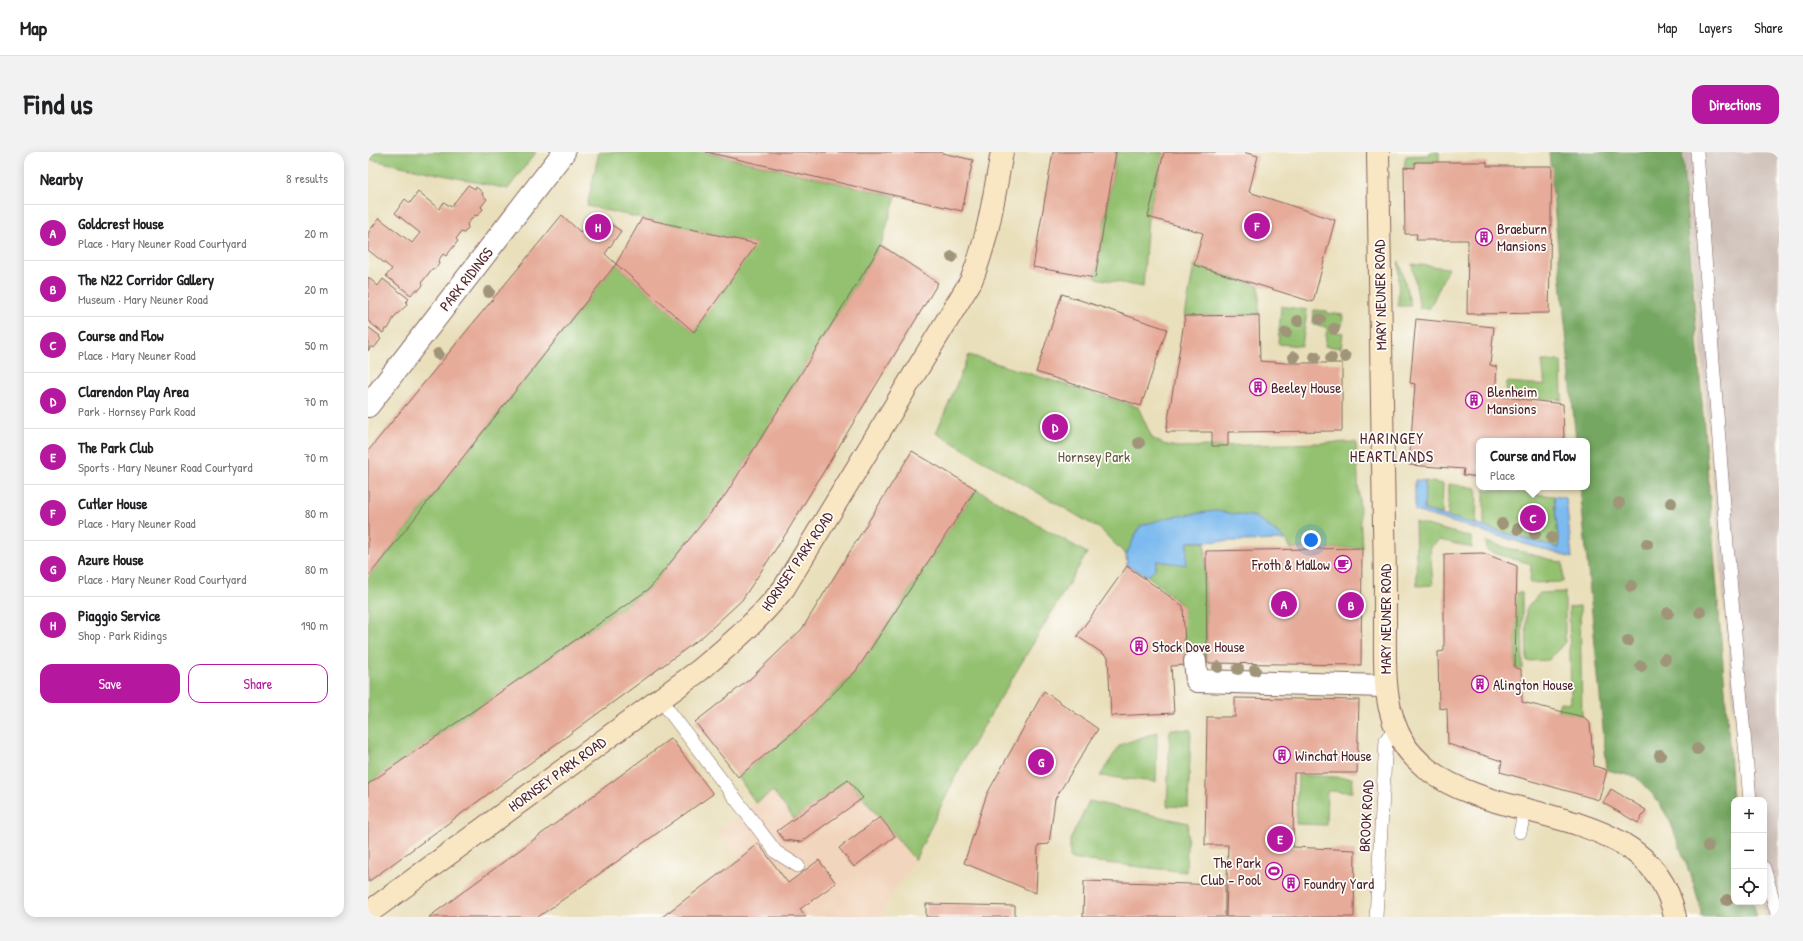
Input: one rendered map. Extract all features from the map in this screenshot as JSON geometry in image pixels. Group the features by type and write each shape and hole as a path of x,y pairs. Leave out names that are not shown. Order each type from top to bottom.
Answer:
{"main road":[{"name":"HORNSEY PARK ROAD","path":"368,913 700,670 744,633 765,612 784,588 971,282 978,265 990,219 1002,152"},
{"name":"MARY NEUNER ROAD","path":"1378,152 1385,686 1389,712 1404,745 1413,757 1431,772 1455,787 1489,799 1587,827 1607,835 1626,846 1642,859 1658,876 1668,894 1675,917"}],"street":[{"name":"PARK RIDINGS","path":"368,406 564,152"},
{"path":"1195,661 1197,682 1385,686"}],"lane":[{"path":"1697,152 1727,545 1750,797"},
{"path":"660,698 776,852 798,866"},
{"name":"BROOK ROAD","path":"1376,917 1386,740 1389,736 1394,735 1404,745"},
{"path":"1520,832 1526,809"},
{"path":"1764,869 1778,917"}],"shaded area":[{"path":"1683,152 1779,152 1779,917 1765,917 1763,905 1767,905 1767,797 1744,797 1736,738"},
{"path":"848,780 915,860 884,905 884,917 662,917 739,859 718,831 745,811 773,791 794,819"}],"green space":[{"path":"368,152 536,152 508,189 368,159"},
{"path":"599,152 703,152 896,196 881,245 726,494 649,589 368,784 368,577 616,264 694,332 756,244 587,206"},
{"path":"1116,152 1164,152 1148,217 1143,287 1095,278"},
{"path":"1430,152 1439,152 1439,162 1415,162 1415,168 1404,167 1406,156 1430,155"},
{"path":"1549,152 1682,152 1728,727 1732,797 1731,905 1754,905 1757,917 1701,917 1701,910 1694,885 1670,821 1656,798 1636,777 1607,770 1580,490 1590,490 1590,438 1576,438"},
{"path":"1399,261 1411,306 1398,306"},
{"path":"1412,264 1448,268 1430,308 1420,308"},
{"path":"1194,265 1259,286 1259,315 1185,316"},
{"path":"1281,306 1307,310 1302,346 1278,344"},
{"path":"1314,310 1327,311 1327,313 1343,315 1342,326 1337,325 1336,332 1343,333 1341,348 1325,346 1327,327 1313,325"},
{"name":"Hornsey Park","path":"969,355 1138,407 1152,438 1163,444 1177,447 1356,442 1362,548 1291,549 1286,540 1256,517 1139,528 1126,555 1100,529 936,433"},
{"path":"1542,361 1561,361 1562,400 1505,395 1507,382 1545,385"},
{"path":"1425,481 1443,484 1442,515 1424,510"},
{"path":"1449,484 1476,488 1476,525 1448,517"},
{"path":"976,489 1087,553 963,761 915,860 848,780 794,819 773,791 756,803 738,777 797,729 856,671"},
{"path":"1484,490 1554,496 1559,548 1484,527"},
{"path":"1415,522 1471,537 1472,548 1440,540 1430,547 1433,585 1417,586"},
{"path":"1188,542 1205,542 1207,663 1195,661 1182,662 1183,606 1148,576 1155,569 1157,561"},
{"path":"1486,542 1563,563 1563,582 1530,583 1531,564 1487,551"},
{"path":"1565,592 1565,642 1549,660 1527,661 1526,609 1540,593"},
{"path":"1515,593 1522,593 1523,669 1515,668"},
{"path":"1580,606 1582,717 1557,711 1560,702 1571,703 1569,607"},
{"path":"1170,729 1191,730 1188,807 1167,806"},
{"path":"1157,732 1156,782 1100,776 1120,745"},
{"path":"1298,775 1352,778 1352,792 1327,791 1326,825 1296,824"},
{"path":"1089,801 1188,823 1186,872 1070,859 1070,840"}],"water":[{"path":"1415,480 1425,481 1424,510 1559,548 1554,496 1566,498 1572,558 1415,511"},
{"path":"1215,511 1256,517 1286,540 1188,542 1186,565 1157,561 1155,569 1148,576 1127,566 1126,555 1140,526 1170,517"}],"building":[{"path":"706,152 938,152 973,160 962,211"},
{"path":"1053,152 1116,152 1095,278 1033,267"},
{"path":"1164,152 1243,152 1258,156 1249,192 1335,220 1313,302 1194,265 1203,233 1148,217"},
{"name":"Braeburn Mansions","path":"1415,162 1487,162 1487,166 1552,166 1549,313 1467,314 1468,240 1416,240 1417,234 1405,234 1404,167 1415,168"},
{"path":"468,185 475,189 476,187 487,199 481,207 483,209 467,224 468,228 464,233 461,232 456,239 458,241 446,256 443,254 438,261 439,264 435,269 432,269 422,282 423,285 419,290 415,290 411,295 386,276 392,269 368,250 368,233 379,218 412,243 420,233 395,213 405,199 410,203 418,192 439,209 444,202 451,207"},
{"path":"594,213 621,231 605,254 616,264 368,577 368,451 562,215 580,232"},
{"path":"642,218 757,244 694,332 616,264"},
{"path":"881,245 938,283 787,532 742,600 702,637 368,882 368,784 649,589 726,494"},
{"path":"368,277 378,286 383,279 409,299 406,302 407,305 395,316 388,329 385,329 383,333 368,321"},
{"path":"1062,294 1167,329 1141,406 1036,372"},
{"name":"Beeley House","path":"1259,315 1260,361 1285,363 1342,363 1342,431 1228,432 1228,446 1212,446 1212,432 1166,432 1185,316"},
{"name":"Blenheim Mansions","path":"1416,319 1494,327 1490,365 1497,367 1495,396 1563,404 1564,438 1476,438 1476,477 1463,475 1464,469 1409,465 1415,384 1410,383"},
{"path":"368,327 380,336 379,337 381,339 374,348 371,346 368,351"},
{"path":"912,451 976,489 856,671 797,729 738,777 695,722 750,679 802,629"},
{"path":"1362,548 1361,665 1207,663 1206,551"},
{"name":"Alington House","path":"1483,553 1517,566 1515,668 1521,669 1522,702 1584,717 1590,723 1594,766 1607,770 1599,800 1500,772 1502,761 1448,744 1447,709 1439,708 1438,652 1444,651 1444,554"},
{"name":"Stock Dove House","path":"1127,566 1183,606 1186,665 1171,666 1174,713 1111,716 1108,657 1077,636"},
{"path":"1044,691 1098,729 1055,799 1049,844 1038,845 1036,893 964,863 987,794"},
{"name":"Winchat House","path":"1235,698 1359,700 1357,773 1294,773 1293,847 1355,850 1354,917 1226,917 1228,845 1205,845 1207,717 1235,717"},
{"path":"671,738 713,794 538,917 429,917"},
{"path":"848,780 863,798 801,842 784,840 777,831"},
{"path":"1611,789 1646,810 1638,823 1603,803"},
{"path":"880,817 895,836 854,867 839,848"},
{"path":"758,843 788,883 819,860 836,883 800,909 806,917 662,917 739,859"},
{"path":"1084,881 1225,885 1225,917 1083,917"},
{"path":"926,904 1015,906 1015,917 926,917"}],"place":[{"name":"Cutler House","path":"1257,226"},
{"name":"Piaggio Service","path":"598,227"},
{"name":"Braeburn Mansions","path":"1484,237"},
{"name":"Beeley House","path":"1258,387"},
{"name":"Blenheim Mansions","path":"1474,400"},
{"name":"Clarendon Play Area","path":"1055,427"},
{"name":"Course and Flow","path":"1533,518"},
{"name":"Froth & Mallow","path":"1343,564"},
{"name":"Goldcrest House","path":"1284,604"},
{"name":"The N22 Corridor Gallery","path":"1351,605"},
{"name":"Stock Dove House","path":"1139,646"},
{"name":"Alington House","path":"1480,684"},
{"name":"Winchat House","path":"1282,755"},
{"name":"Azure House","path":"1041,762"},
{"name":"The Park Club","path":"1280,839"},
{"name":"The Park Club - Pool","path":"1274,871"},
{"name":"Foundry Yard","path":"1291,883"}],"district":[{"name":"HARINGEY HEARTLANDS","path":"1392,447"}]}
